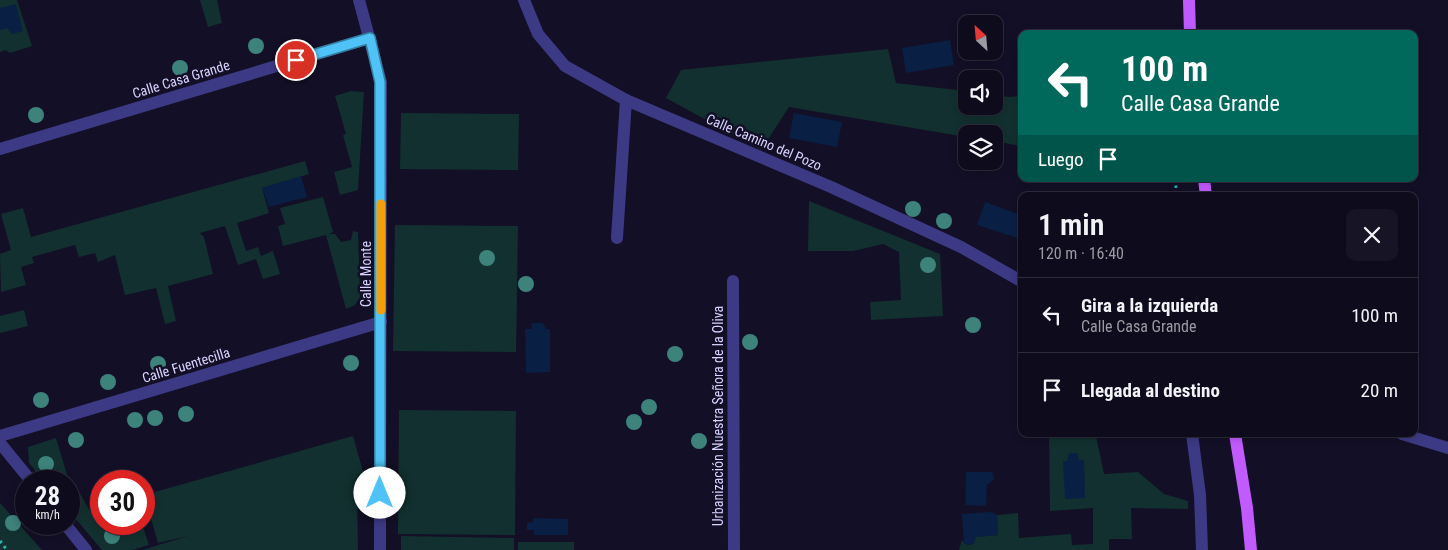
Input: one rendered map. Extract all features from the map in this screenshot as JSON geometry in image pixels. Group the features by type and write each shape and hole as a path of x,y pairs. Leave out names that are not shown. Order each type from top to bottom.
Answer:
{"main road":[{"path":"1188,0 1190,30"},
{"path":"1235,437 1247,508 1251,550"}],"street":[{"name":"Calle Monte","path":"360,0 380,82 380,550"},
{"name":"Calle Camino del Pozo","path":"524,0 538,34 565,66 626,100 831,187 961,247 1018,279"},
{"name":"Calle Casa Grande","path":"0,149 370,38"},
{"path":"616,238 626,100"},
{"name":"Urbanización Nuestra Señora de la Oliva","path":"733,281 734,550"},
{"name":"Calle Fuentecilla","path":"0,436 381,322"},
{"path":"1192,437 1200,495 1202,550"},
{"path":"1412,437 1448,448"},
{"path":"0,443 22,470"},
{"path":"74,535 86,550"}],"path":[{"path":"0,541 7,550"}],"green space":[{"path":"0,0 17,0 32,46 10,53 6,50 0,52"},
{"path":"200,0 217,0 222,23 208,27"},
{"path":"888,49 896,83 958,90 958,115 1003,115 1003,96 1018,96 1018,145 1003,143 1003,125 958,125 958,136 789,107 761,150 666,98 681,70"},
{"path":"351,91 364,92 358,190 340,195 334,172 352,167 343,135 346,134 335,96"},
{"path":"401,113 519,114 518,170 400,169"},
{"path":"305,161 309,174 262,188 269,213 237,223 246,251 258,247 261,256 273,251 280,274 263,279 256,259 238,265 225,226 200,233 204,237 213,274 168,286 176,321 165,324 156,288 125,295 115,255 98,262 95,253 79,257 75,245 32,257 34,263 21,267 26,285 1,292 0,254 11,250 1,214 23,208 31,237"},
{"path":"323,197 333,232 329,234 335,234 341,242 351,240 353,231 358,232 360,297 355,305 346,309 326,235 283,246 278,226 285,224 280,208"},
{"path":"809,201 940,254 943,316 871,320 870,302 901,300 899,252 883,244 853,251 808,251"},
{"path":"395,225 518,226 516,352 393,351"},
{"path":"24,310 28,326 0,333 0,316"},
{"path":"399,410 516,411 515,535 398,534"},
{"path":"353,436 367,485 357,488 358,550 142,550 188,536 158,543 155,533 155,492"},
{"path":"1049,437 1096,437 1104,474 1138,472 1164,494 1188,501 1188,509 1131,508 1132,539 1109,539 1109,550 959,550 962,540 965,544 970,545 974,543 975,537 998,535 997,515 1018,513 1019,538 1071,534 1072,545 1093,544 1093,508 1050,511"},
{"path":"56,438 66,470 35,470 29,463 28,447"},
{"path":"80,494 90,511 90,535 146,535 149,545 132,550 102,550 80,524"},
{"path":"0,503 15,520 15,535 29,535 42,550 0,550"},
{"path":"401,536 514,538 514,550 401,550"},
{"path":"518,542 574,542 574,550 518,550"}],"water":[{"path":"16,4 23,31 12,34 7,28 0,30 0,8"},
{"path":"950,40 954,65 906,73 902,48"},
{"path":"794,113 842,122 837,147 789,138"},
{"path":"301,176 307,197 269,207 262,188"},
{"path":"985,202 1018,214 1017,238 977,225"},
{"path":"531,323 543,323 546,329 550,329 550,372 526,373 525,329 532,329"},
{"path":"1069,453 1077,453 1079,460 1084,460 1085,498 1065,499 1063,461 1067,461"},
{"path":"966,472 992,472 994,479 987,485 986,506 965,505"},
{"path":"991,512 997,515 998,535 976,537 974,543 970,545 964,543 962,514"},
{"path":"533,518 568,519 568,535 534,535 534,530 527,530 527,523 533,522"}],"slow traffic":[{"path":"381,204 381,310"}],"route":[{"path":"296,60 370,38 380,82 380,493"}]}
